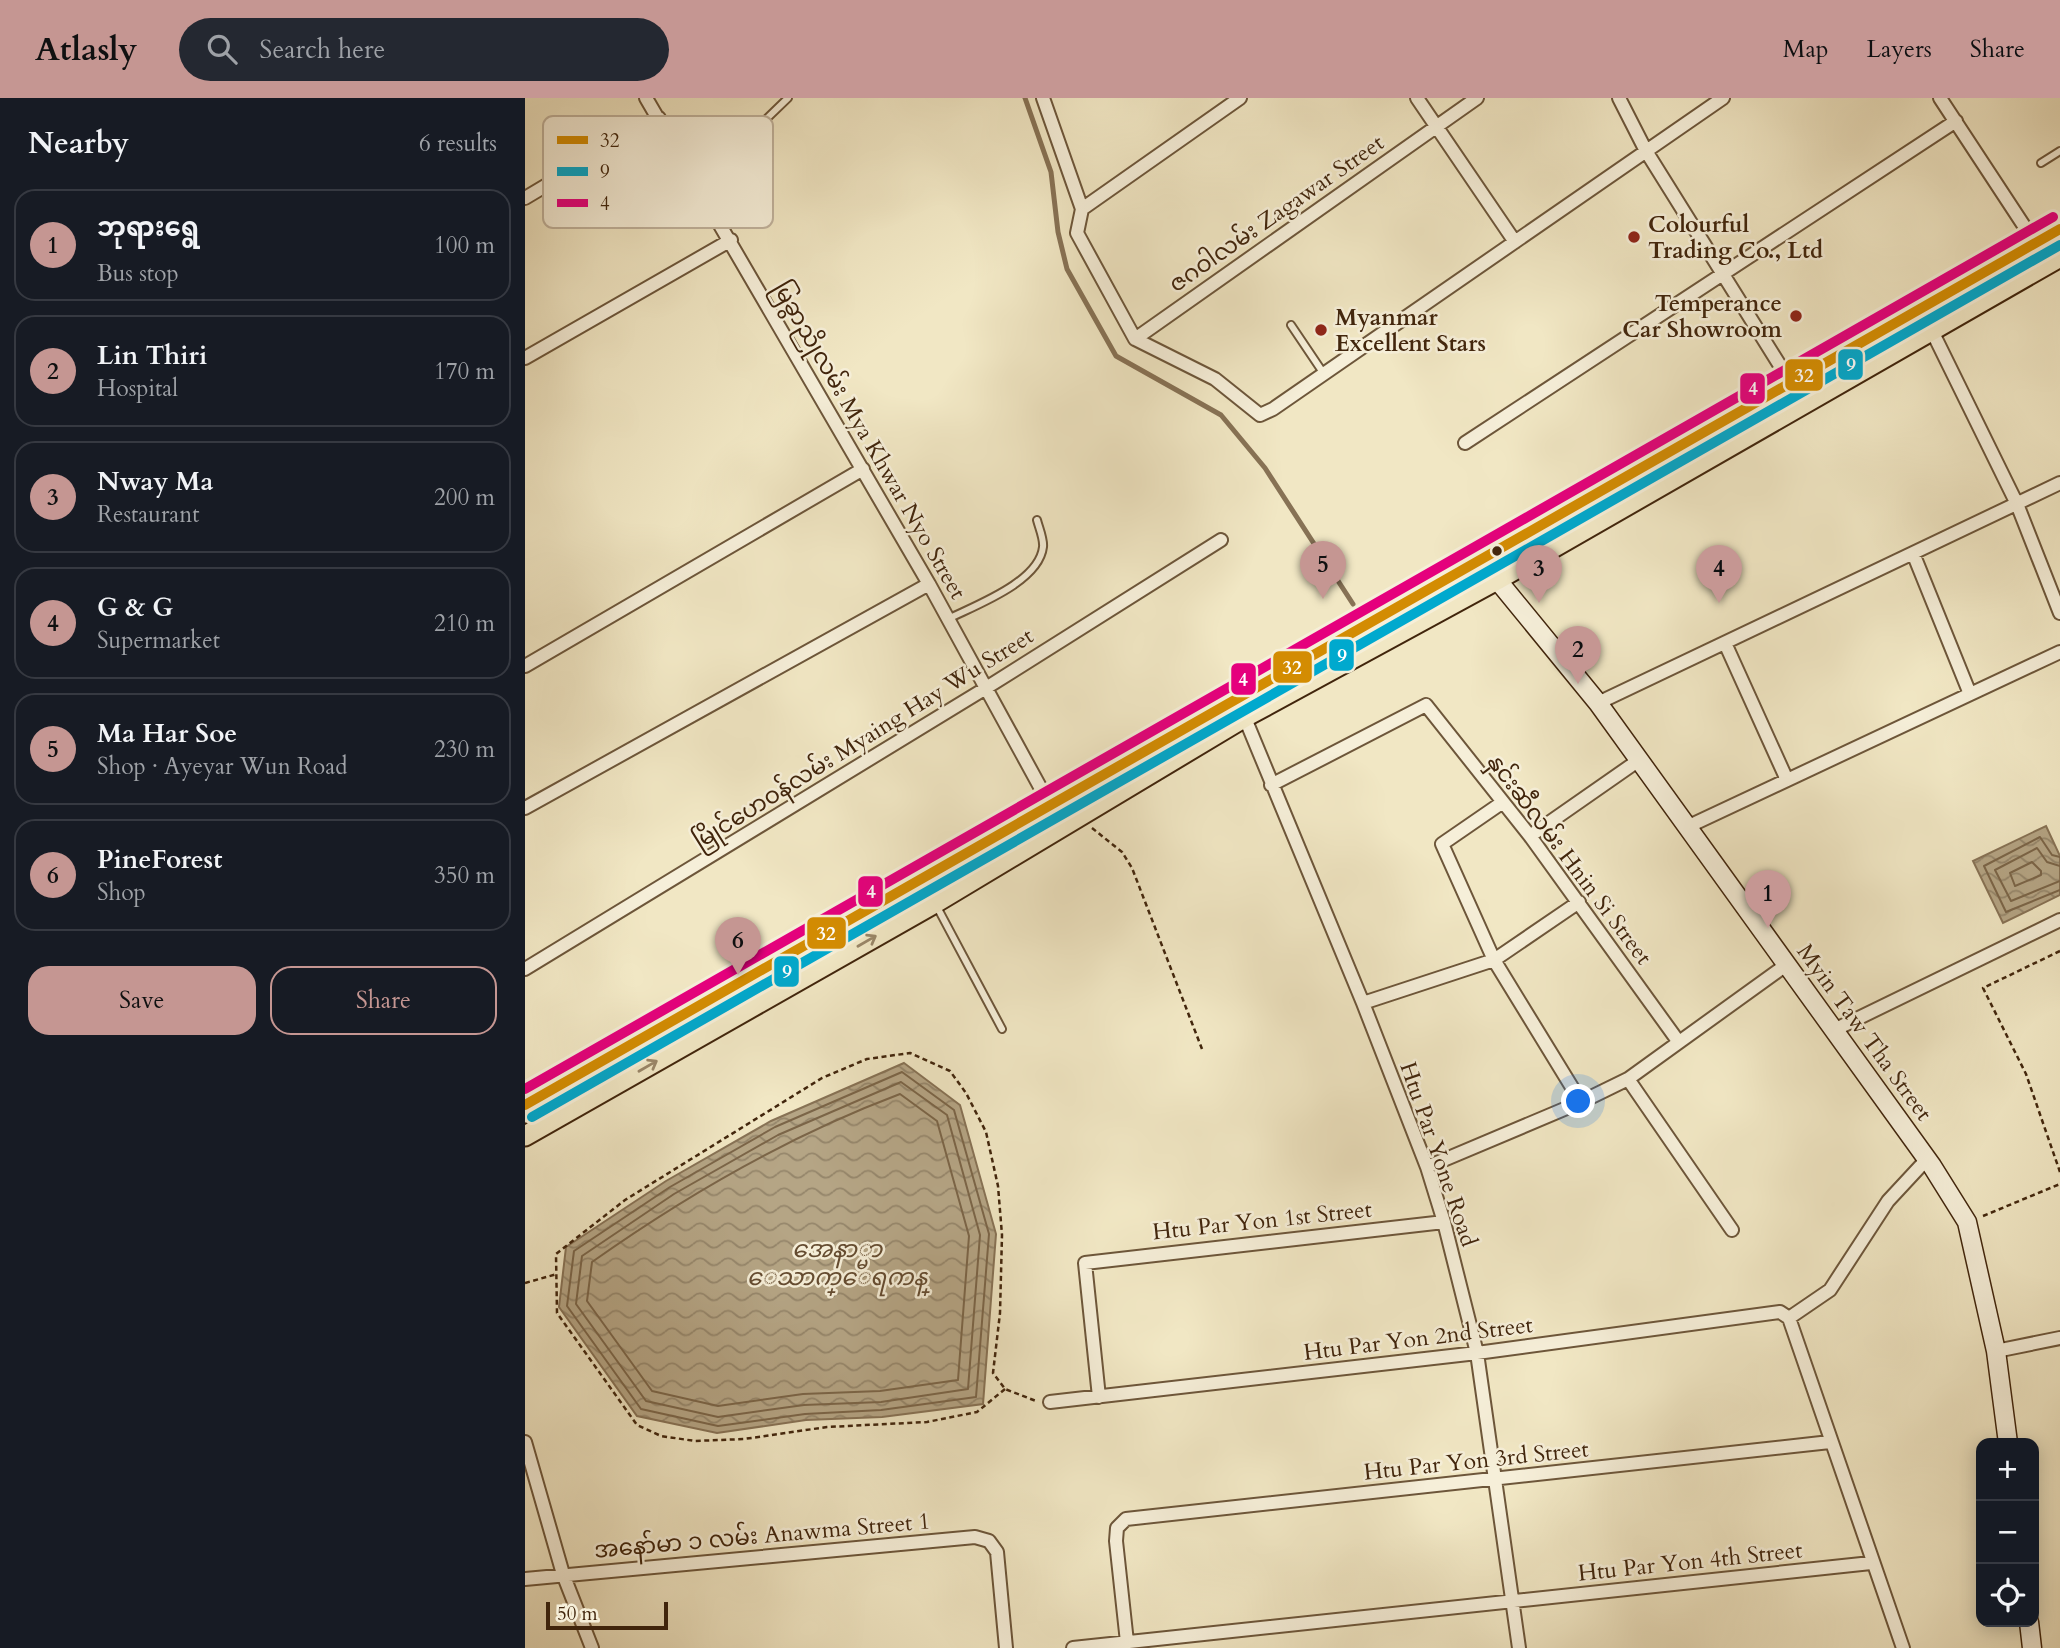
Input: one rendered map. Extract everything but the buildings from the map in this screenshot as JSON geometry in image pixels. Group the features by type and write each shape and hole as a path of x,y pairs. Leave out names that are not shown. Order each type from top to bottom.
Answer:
{"main road":[{"path":"525,1105 2060,229"},
{"path":"525,1136 935,903 1245,717 1497,580 2055,260"},
{"name":"Myin Taw Tha Street","path":"1481,559 1598,703 1927,1159 1967,1222 1996,1351 2007,1438"},
{"path":"2030,1627 2032,1648"}],"street":[{"name":"မြခွာညိုလမ်း Mya Khwar Nyo Street","path":"646,98 658,116"},
{"path":"1043,98 1082,209 1077,233 1135,339 1215,379 1260,415 1273,409 1723,98"},
{"path":"1082,209 1240,98"},
{"path":"1417,98 1515,242"},
{"name":"ဇဂဝါလမ်း Zagawar Street","path":"1135,339 1477,98"},
{"path":"1619,98 1646,151 1726,275 1804,404"},
{"path":"1940,98 2037,243 2055,260"},
{"path":"1465,443 1726,275 1956,121"},
{"path":"525,198 543,187"},
{"name":"မြခွာညိုလမ်း Mya Khwar Nyo Street","path":"724,228 929,584 1051,807"},
{"path":"525,358 731,240"},
{"path":"1932,331 2017,504 2060,612"},
{"path":"525,666 863,469"},
{"path":"1598,703 2060,483"},
{"name":"မြိုင်ဟေဝန်လမ်း Myaing Hay Wu Street","path":"525,969 986,688 1221,540"},
{"path":"1913,553 1971,694"},
{"path":"525,808 929,584"},
{"path":"1725,643 1787,780"},
{"path":"1687,827 2060,652"},
{"name":"Htu Par Yone Road","path":"1234,699 1245,717 1363,1003 1427,1167 1444,1222 1477,1353 1520,1648"},
{"name":"နှင်းဆီလမ်း Hnin Si Street","path":"1271,785 1426,705 1530,836 1678,1041"},
{"path":"1530,836 1639,761"},
{"path":"1503,802 1442,844 1494,960 1581,1102"},
{"path":"1363,1003 1494,960 1579,902"},
{"path":"1834,1030 2060,920"},
{"path":"1427,1167 1581,1102 1628,1079 1786,965"},
{"path":"1628,1079 1732,1230"},
{"path":"1903,1648 1871,1563 1789,1318 1830,1290 1888,1201 1927,1159"},
{"name":"Htu Par Yon 1st Street","path":"1099,1397 1085,1263 1444,1222"},
{"name":"Htu Par Yon 2nd Street","path":"1050,1402 1477,1353 1780,1312 1789,1318"},
{"path":"1996,1351 2060,1338"},
{"path":"525,1442 563,1574 592,1648"},
{"name":"Htu Par Yon 3rd Street","path":"1127,1642 1116,1541 1117,1528 1126,1519 1830,1442"},
{"name":"အနော်မာ ၁ လမ်း Anawma Street 1","path":"525,1579 975,1537 989,1541 996,1552 1006,1648"},
{"name":"Htu Par Yon 4th Street","path":"1073,1648 1871,1563"}],"lane":[{"path":"769,116 788,98"},
{"path":"2041,163 2060,150"},
{"path":"1291,325 1324,374"},
{"path":"948,619 1018,583 1035,566 1043,547 1037,520"},
{"path":"935,903 1002,1029"}],"path":[{"path":"1070,821 1122,852 1132,868 1202,1049"},
{"path":"2060,951 1983,988 2026,1074 2060,1172"},
{"path":"1005,1389 977,1412 927,1422 827,1427 744,1439 695,1441 661,1436 637,1425 557,1313 556,1254 625,1200 822,1078 867,1059 910,1053 950,1071 967,1093 986,1132 998,1186 1002,1235 1000,1313 993,1373 1005,1389 1036,1401 1050,1402"},
{"path":"1967,1222 2060,1184"},
{"path":"525,1283 557,1274"}],"water":[{"path":"2046,826 2060,856 2060,895 2003,923 1973,861"},
{"name":"အေနာ္မာ ေသာက္ေရကန္","path":"904,1063 960,1105 996,1234 983,1404 882,1417 806,1420 717,1433 637,1416 559,1307 566,1247 666,1181 771,1121"}],"waterway":[{"path":"1025,98 1051,172 1058,232 1067,269 1116,356 1221,415 1265,468 1353,604"}],"transit line":[{"name":"4","path":"525,1089 2053,217"},
{"name":"32","path":"525,1105 2060,229"},
{"name":"9","path":"532,1117 2060,245"}],"place":[{"name":"Colourful Trading Co., Ltd","path":"1634,237"},
{"name":"Temperance Car Showroom","path":"1796,316"},
{"name":"Myanmar Excellent Stars","path":"1321,330"},
{"name":"Ma Har Soe","path":"1323,599"},
{"name":"Nway Ma","path":"1539,603"},
{"name":"G & G","path":"1719,603"},
{"name":"Lin Thiri","path":"1578,684"},
{"name":"ဘုရားရွေ","path":"1768,928"},
{"name":"PineForest","path":"738,975"}]}
